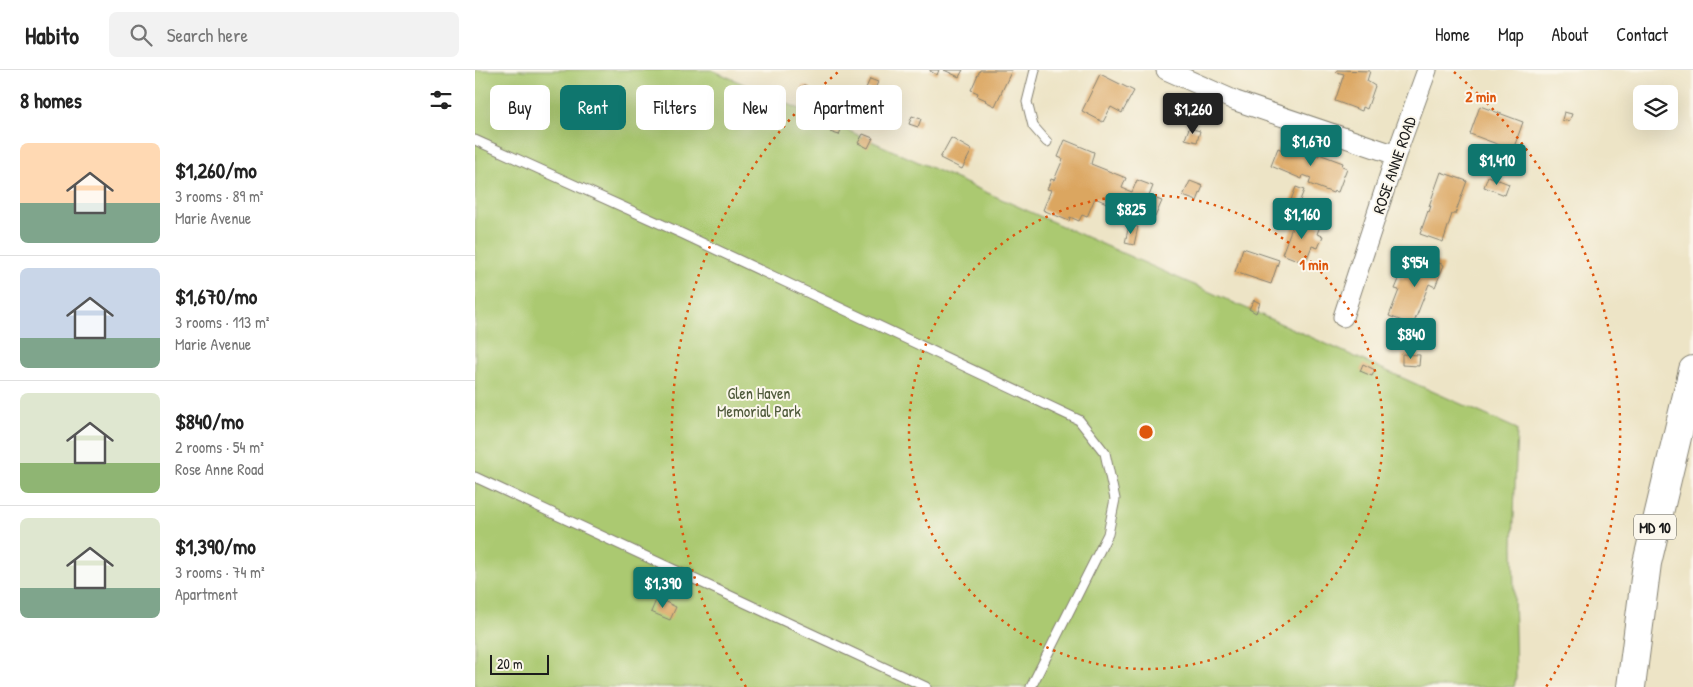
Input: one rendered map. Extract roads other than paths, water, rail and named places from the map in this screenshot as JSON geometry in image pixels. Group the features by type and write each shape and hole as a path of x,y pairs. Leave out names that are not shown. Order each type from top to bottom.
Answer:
{"highway":[{"name":"MD 10","path":"1631,687 1647,563 1693,370"}],"street":[{"path":"1166,70 1236,101 1396,155"},
{"name":"ROSE ANNE ROAD","path":"1343,317 1396,155 1427,70"}],"lane":[{"path":"1035,70 1027,102 1033,126 1047,142"},
{"path":"475,140 683,234 1079,420 1105,453 1115,499 1108,534 1031,687"},
{"path":"475,477 926,687"}],"park label":[{"name":"Glen Haven Memorial Park","path":"759,402"}]}
